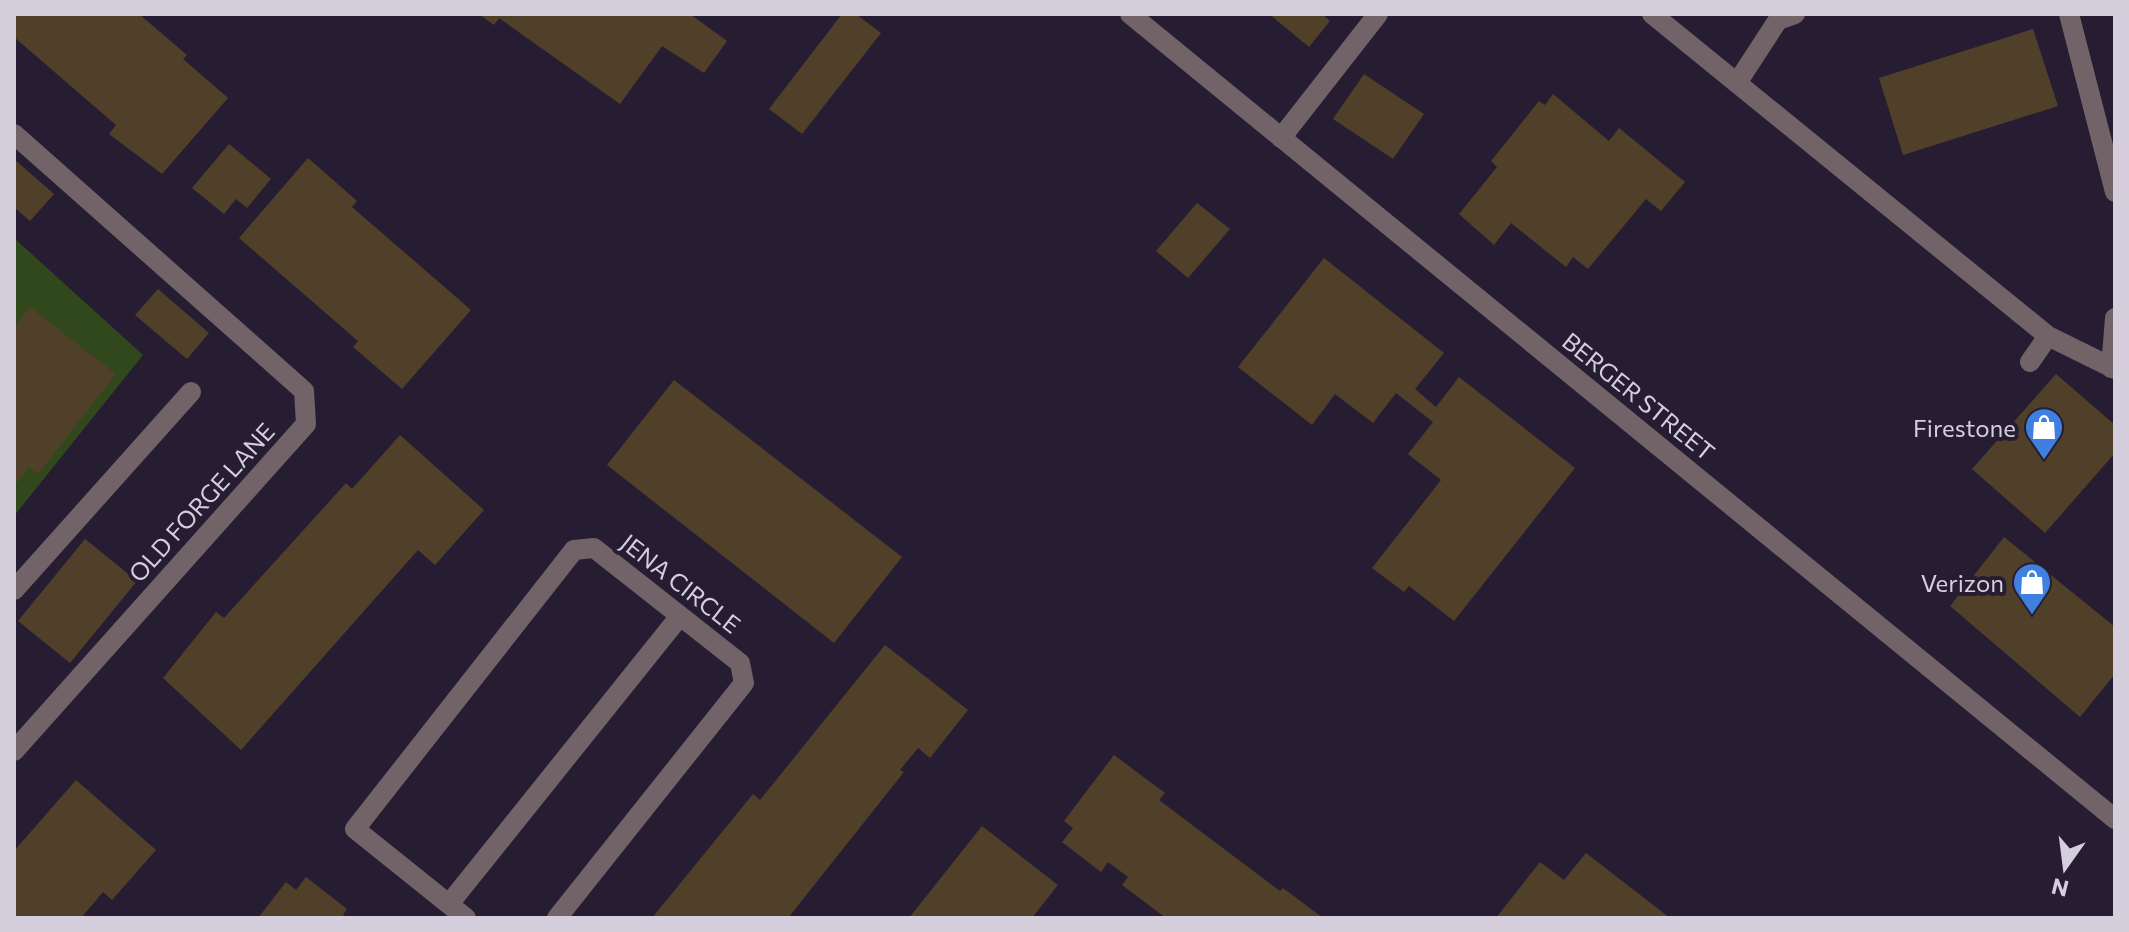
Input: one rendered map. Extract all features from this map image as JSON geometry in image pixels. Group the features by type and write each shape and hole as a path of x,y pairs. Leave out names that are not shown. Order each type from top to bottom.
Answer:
{"street":[{"name":"BERGER STREET","path":"1130,14 2115,819"},
{"path":"1281,138 1378,14"},
{"path":"1652,14 2048,336 2113,369 2115,318"},
{"path":"2069,14 2115,192"},
{"path":"1737,83 1783,16"},
{"name":"OLD FORGE LANE","path":"14,134 304,391 306,424 14,751"},
{"path":"2030,362 2048,336"},
{"path":"14,590 191,392"},
{"name":"JENA CIRCLE","path":"449,904 355,829 574,550 594,548 740,663 744,683 557,918"},
{"path":"466,918 449,904 680,616"}],"green space":[{"path":"14,238 143,355 14,516"}],"building":[{"path":"14,14 139,14 187,55 183,59 228,98 162,174 109,134 116,125 14,37"},
{"path":"479,14 690,14 727,41 704,73 662,46 620,104 499,18 494,25"},
{"path":"842,14 856,14 881,33 802,134 769,109"},
{"path":"1269,14 1322,14 1330,21 1309,47"},
{"path":"2033,29 2058,106 1903,155 1879,78"},
{"path":"1364,74 1424,114 1393,159 1333,119"},
{"path":"1553,94 1609,141 1619,128 1685,182 1661,211 1646,199 1588,269 1573,257 1566,267 1511,223 1494,245 1459,214 1497,167 1491,161 1539,101 1545,105"},
{"path":"229,144 271,179 247,208 236,199 224,214 192,188"},
{"path":"308,158 357,201 352,207 471,310 402,389 353,347 358,341 239,238"},
{"path":"14,159 54,194 30,221 14,207"},
{"path":"1197,203 1230,229 1188,278 1156,251"},
{"path":"1324,258 1444,353 1415,389 1436,407 1459,377 1575,468 1454,621 1409,586 1404,592 1372,568 1441,480 1408,454 1433,422 1396,393 1373,423 1335,394 1312,425 1238,367"},
{"path":"158,289 209,333 187,359 135,315"},
{"path":"30,307 116,374 38,474 29,467 14,486 14,327"},
{"name":"Firestone","path":"2056,374 2115,425 2115,453 2045,533 1972,469"},
{"path":"674,380 902,557 834,643 607,465"},
{"path":"400,435 484,510 435,565 418,550 241,750 163,678 216,612 224,618 346,483 352,489"},
{"name":"Verizon","path":"2004,537 2115,627 2115,674 2080,717 1950,606"},
{"path":"85,539 137,581 70,663 18,621"},
{"path":"885,645 968,710 930,758 918,748 900,770 904,772 788,918 652,918 753,794 760,800"},
{"path":"1114,755 1165,793 1159,800 1280,891 1283,888 1323,918 1166,918 1122,885 1128,877 1108,862 1101,872 1062,842 1073,828 1064,821"},
{"path":"76,780 156,850 112,900 103,892 81,918 14,918 14,851"},
{"path":"982,826 1058,885 1032,918 909,918"},
{"path":"1586,853 1670,918 1496,918 1540,862 1564,880"},
{"path":"306,877 347,909 343,915 347,918 258,918 286,882 296,890"}],"place":[{"name":"Firestone","path":"2044,461"},
{"name":"Verizon","path":"2032,616"}]}
